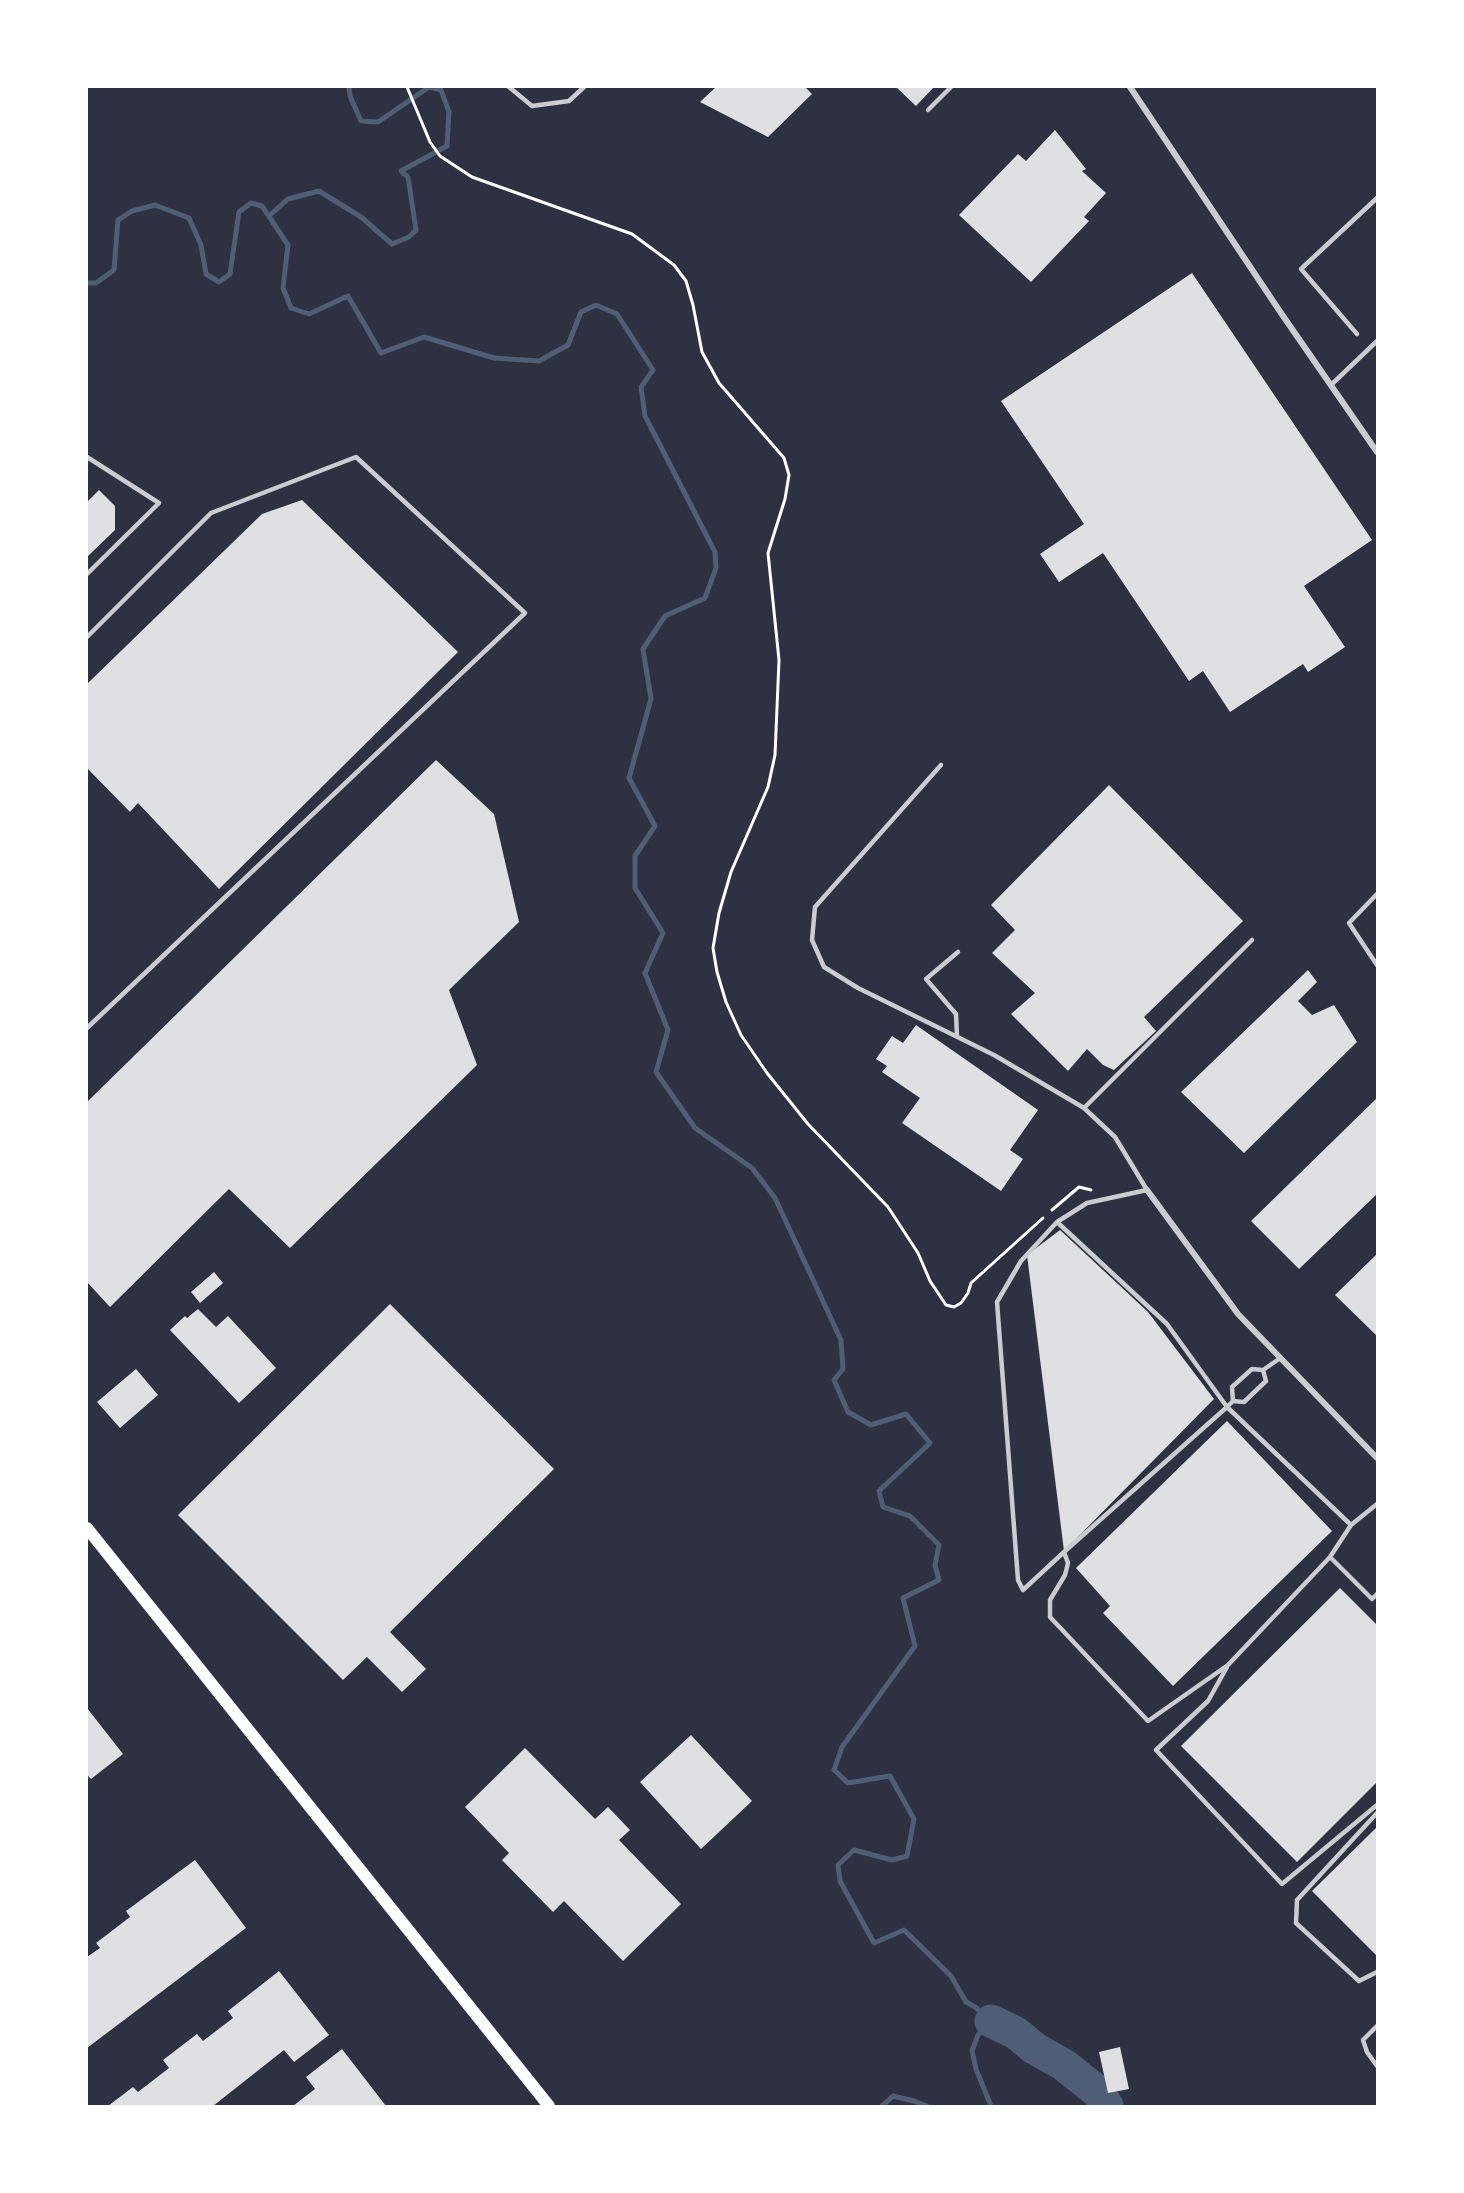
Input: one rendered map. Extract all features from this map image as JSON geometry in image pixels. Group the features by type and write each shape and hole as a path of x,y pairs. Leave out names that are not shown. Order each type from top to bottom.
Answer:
{"main road":[{"path":"87,1528 549,2106"}],"street":[{"path":"1130,87 1377,452"},
{"path":"1147,1190 1238,1314 1377,1458"}],"lane":[{"path":"509,87 532,106 569,102 584,87"},
{"path":"928,110 951,87"},
{"path":"1358,334 1301,269 1377,198"},
{"path":"1331,385 1376,344"},
{"path":"87,457 159,503 87,574"},
{"path":"87,637 211,513 356,457 525,613 87,1028"},
{"path":"941,765 815,908 812,940 824,967 858,988 994,1055 1084,1107 1115,1137 1147,1190 1087,1203 1057,1222 1021,1261 997,1302 1018,1580 1023,1590 1227,1407 1233,1401 1232,1387 1252,1370 1263,1370 1279,1359"},
{"path":"1377,894 1349,923 1377,965"},
{"path":"1084,1107 1252,940"},
{"path":"957,1036 956,1014 927,979 958,952"},
{"path":"1057,1222 1167,1324 1227,1407 1351,1525"},
{"path":"1233,1401 1244,1402 1266,1381 1263,1370"},
{"path":"1064,1552 1068,1563 1065,1575 1050,1600 1050,1617 1148,1721 1228,1665 1330,1557 1351,1525 1377,1504"},
{"path":"1330,1557 1372,1599 1377,1594"},
{"path":"1228,1665 1208,1701 1156,1750 1282,1884 1377,1805"},
{"path":"1377,1813 1297,1900 1296,1923 1359,1981 1377,1972"},
{"path":"1377,2026 1363,2040 1367,2052 1377,2066"}],"path":[{"path":"407,87 430,142 440,156 472,177 632,234 674,265 686,281 702,352 719,383 784,458 789,475 785,499 768,554 779,660 775,755 768,787 731,872 719,913 713,948 717,972 726,1002 741,1035 767,1073 808,1124 888,1207 918,1253 940,1300 954,1307 961,1303"}],"building":[{"path":"716,87 805,87 812,94 768,137 700,102"},
{"path":"896,87 934,87 916,106"},
{"path":"1055,130 1086,169 1082,171 1106,193 1084,217 1089,221 1031,282 959,215 1018,154 1026,161"},
{"path":"1192,273 1372,540 1304,586 1345,647 1308,672 1303,664 1230,712 1203,671 1189,681 1103,553 1059,582 1040,554 1084,524 1001,401"},
{"path":"99,490 115,506 115,530 87,557 87,502"},
{"path":"302,500 458,652 219,889 138,803 130,812 87,768 87,684 262,514"},
{"path":"436,760 494,814 519,922 449,990 477,1065 290,1248 229,1189 110,1307 87,1282 87,1102"},
{"path":"1109,785 1243,921 1144,1017 1156,1031 1114,1070 1103,1065 1087,1049 1068,1071 1011,1014 1035,993 992,953 1015,930 991,905"},
{"path":"1308,970 1317,982 1298,1001 1312,1015 1334,1005 1357,1042 1244,1153 1181,1092"},
{"path":"916,1025 1038,1110 1010,1150 1023,1159 1001,1191 902,1123 920,1098 882,1072 887,1066 876,1059 892,1036 903,1043"},
{"path":"1377,1098 1377,1194 1299,1269 1251,1221"},
{"path":"1060,1230 1148,1312 1214,1399 1064,1551 1027,1255"},
{"path":"1377,1254 1377,1336 1335,1295"},
{"path":"214,1272 223,1283 200,1303 191,1292"},
{"path":"390,1304 554,1469 390,1632 426,1669 402,1692 367,1657 343,1680 178,1515"},
{"path":"198,1309 216,1327 228,1316 276,1368 239,1403 170,1330 185,1316 187,1318"},
{"path":"136,1369 158,1395 120,1428 97,1402"},
{"path":"1227,1421 1332,1531 1173,1686 1103,1613 1110,1606 1076,1568"},
{"path":"1340,1588 1377,1625 1377,1782 1297,1862 1181,1746"},
{"path":"87,1708 123,1754 91,1779 87,1775"},
{"path":"691,1735 752,1801 701,1849 640,1782"},
{"path":"525,1748 595,1819 608,1807 630,1830 619,1840 681,1904 623,1961 564,1901 553,1912 502,1860 509,1853 465,1807"},
{"path":"1377,1827 1377,1956 1312,1891"},
{"path":"195,1860 246,1928 87,2048 87,1957 100,1948 96,1943 130,1917 126,1911"},
{"path":"279,1971 329,2035 294,2062 284,2050 213,2106 108,2106 133,2087 138,2092 169,2068 163,2060 197,2034 203,2041 233,2018 228,2011"},
{"path":"1120,2047 1129,2089 1108,2093 1099,2052"},
{"path":"342,2049 386,2106 293,2106 315,2089 306,2077"}],"waterway":[{"path":"270,215 288,199 319,191 361,217 392,244 409,237 416,230 408,177 401,171 447,146 449,112 441,90 429,87 378,122 361,121 350,96 349,87"},
{"path":"87,283 96,283 114,270 118,220 132,211 155,205 189,218 201,245 206,274 219,282 230,274 239,212 251,203 262,206 288,245 283,288 291,308 309,314 348,296 381,353 424,337 494,358 539,361 568,345 581,312 596,305 617,314 653,370 641,387 645,416 715,552 716,568 705,598 665,616 643,649 651,699 629,778 655,826 635,856 635,888 663,933 645,973 668,1030 656,1072 695,1128 752,1168 775,1198 841,1340 843,1369 834,1380 848,1412 871,1425 906,1414 930,1443 879,1491 883,1507 910,1516 939,1545 935,1565 939,1580 903,1598 915,1646 842,1747 834,1770 848,1783 890,1776 914,1819 907,1856 892,1860 854,1850 838,1865 840,1881 874,1943 904,1930 951,1976 966,2002 991,2021 978,2035 972,2051 976,2069 991,2106"},
{"path":"991,2021 1016,2033 1034,2048 1064,2065 1098,2092 1107,2106"},
{"path":"882,2106 893,2096 927,2106"}]}
